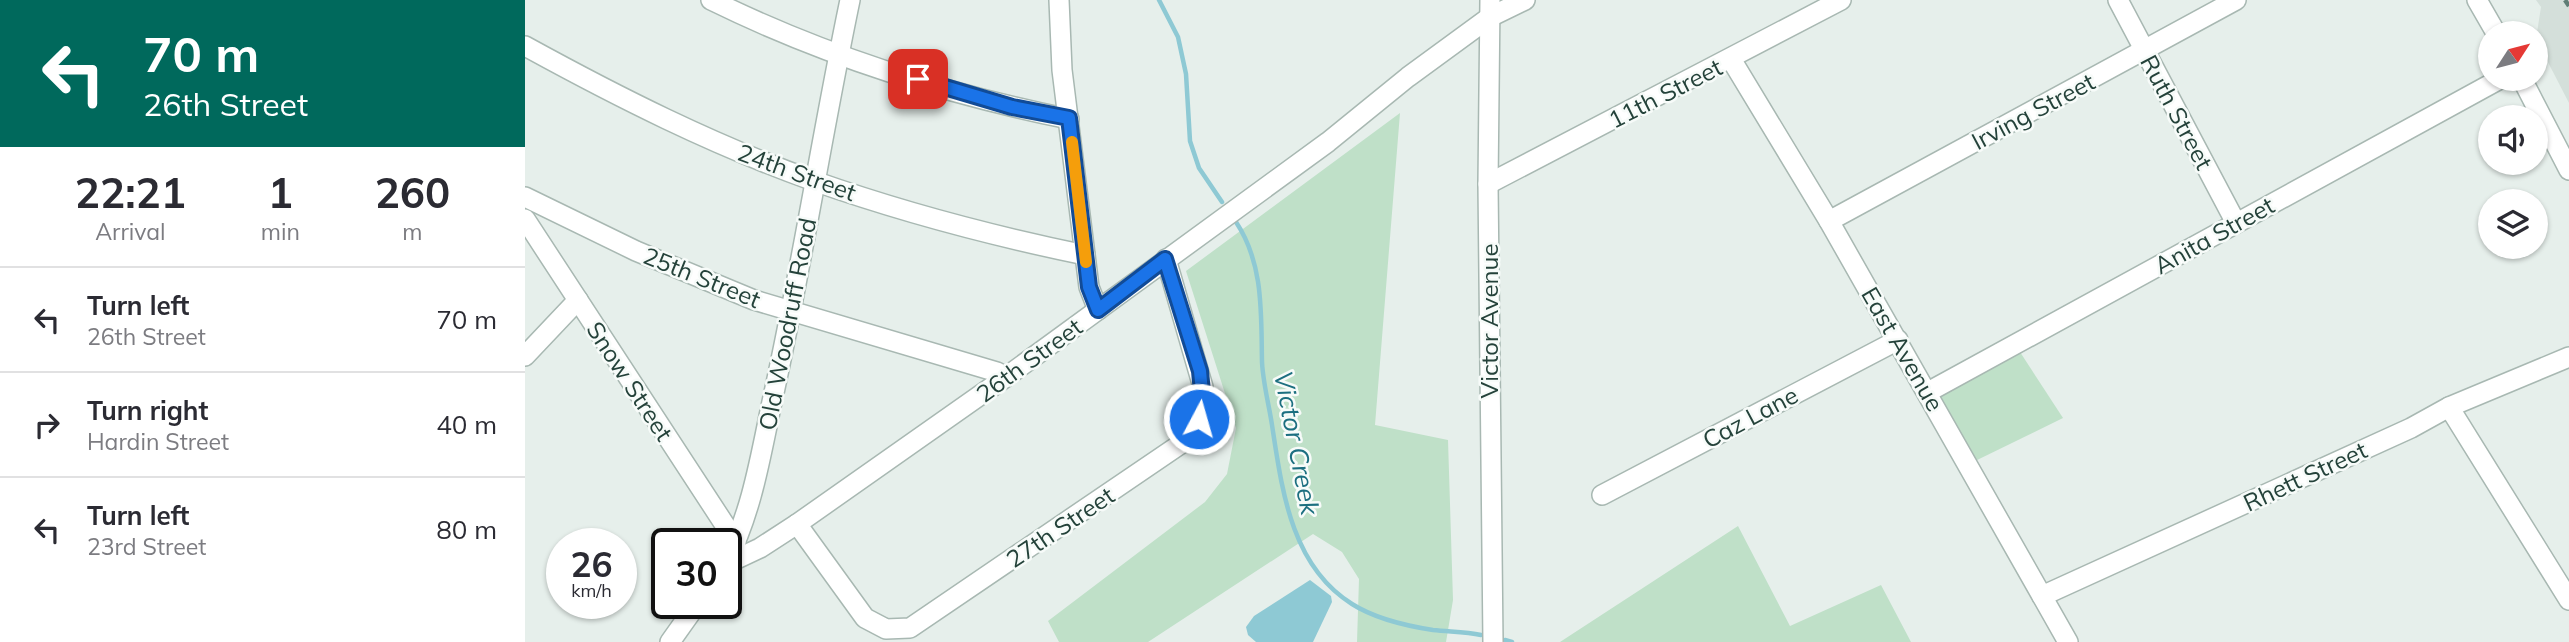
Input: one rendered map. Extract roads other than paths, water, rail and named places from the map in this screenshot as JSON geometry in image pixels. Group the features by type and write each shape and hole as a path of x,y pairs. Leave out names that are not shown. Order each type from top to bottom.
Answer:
{"street":[{"path":"711,0 839,54 1012,107 1069,118"},
{"name":"Old Woodruff Road","path":"740,528 756,476 792,312 814,181 850,0"},
{"path":"1059,0 1062,70 1089,287 1098,310"},
{"name":"26th Street","path":"742,556 797,524 1006,377 1328,142 1490,9 1525,0"},
{"name":"11th Street","path":"1488,184 1841,0"},
{"name":"Ruth Street","path":"2117,0 2236,223"},
{"name":"Irving Street","path":"1829,221 2235,0"},
{"path":"2477,0 2489,21"},
{"name":"Victor Avenue","path":"1490,9 1488,184 1493,642"},
{"name":"24th Street","path":"525,46 601,88 684,128 814,181 946,222 1085,255"},
{"name":"East Avenue","path":"1731,59 1898,340 2068,642"},
{"name":"Anita Street","path":"1928,392 2478,91"},
{"path":"2528,91 2569,170"},
{"name":"25th Street","path":"525,197 675,268 754,300 997,372 1006,377"},
{"name":"Snow Street","path":"525,219 727,528"},
{"name":"27th Street","path":"797,524 865,618 886,629 910,628 1188,439 1199,419 1203,387 1165,259"},
{"path":"525,356 577,300"},
{"name":"Caz Lane","path":"1602,495 1898,340"},
{"name":"Rhett Street","path":"2042,596 2411,428 2449,407 2569,357"},
{"path":"2449,407 2569,600"},
{"path":"670,642 686,619"}],"water":[{"path":"1310,580 1331,596 1332,602 1313,642 1256,642 1248,635 1246,627 1254,616"}],"waterway":[{"name":"Victor Creek","path":"1159,0 1178,37 1186,74 1190,141 1199,168 1222,202"},
{"name":"Victor Creek","path":"1236,222 1252,255 1256,272 1261,308 1262,362 1280,475 1293,525 1315,569 1331,588 1352,604 1370,613 1423,628 1481,635"},
{"name":"Victor Creek","path":"1505,640 1512,642"}],"railway":[{"path":"2565,0 2569,6"}]}
